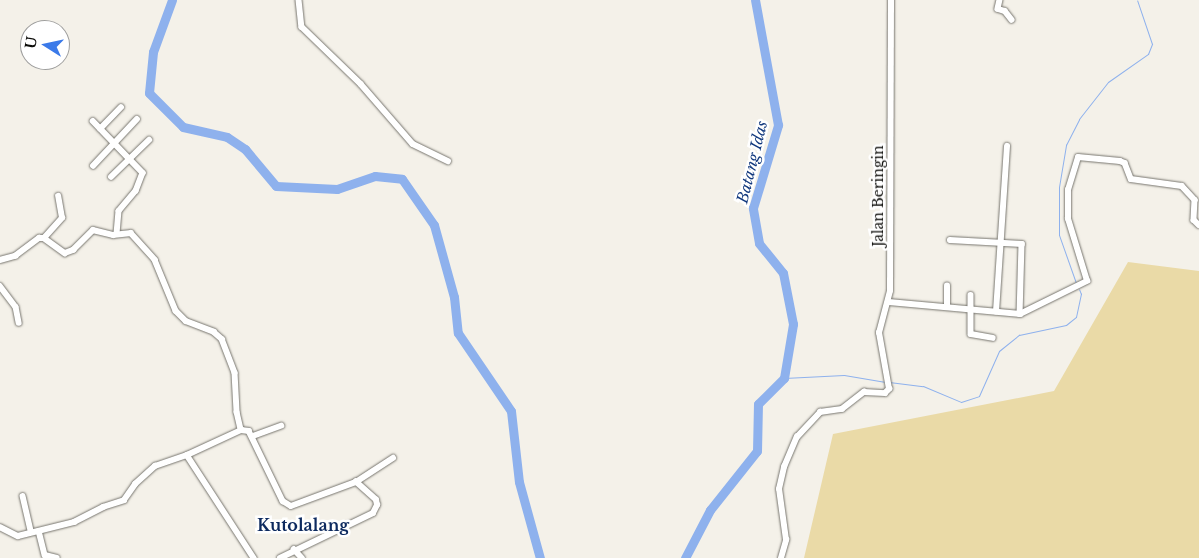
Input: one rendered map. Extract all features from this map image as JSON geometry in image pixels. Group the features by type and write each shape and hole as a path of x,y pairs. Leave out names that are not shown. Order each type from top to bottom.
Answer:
{"street":[{"path":"300,0 302,27 361,84 413,144 448,160"},
{"name":"Jalan Beringin","path":"781,558 786,540 780,489 784,467 797,438 820,412 842,409 864,392 885,393 889,388 879,333 889,302 891,0"},
{"path":"1000,0 998,9 1006,11 1012,20"},
{"path":"100,129 121,107"},
{"path":"93,166 137,119"},
{"path":"93,121 142,171 143,178 119,211 117,234"},
{"path":"111,177 149,140"},
{"path":"996,312 1007,146"},
{"path":"889,302 1020,314 1083,283 1088,276 1078,258 1068,219 1068,190 1078,157 1120,161 1125,163 1131,178 1182,186 1195,200 1194,220 1199,225"},
{"path":"0,260 15,256 37,239 44,238 62,218 58,196"},
{"path":"44,238 65,253 73,250 93,230 117,234 131,233 152,255 180,316 214,332 222,339 235,373 237,412 242,430 253,436 267,469 288,505 304,504 356,482 392,458"},
{"path":"950,240 1023,245 1020,314"},
{"path":"0,286 16,307 19,323"},
{"path":"947,286 947,306"},
{"path":"971,295 971,334 993,338"},
{"path":"253,436 281,426"},
{"path":"0,527 18,536 62,527 124,500 135,484 155,466 242,430"},
{"path":"187,454 254,558"},
{"path":"280,558 294,549 373,513 377,505 376,500 356,482"},
{"path":"23,496 31,532"},
{"path":"39,531 45,555 57,558"},
{"path":"294,549 302,558"}],"shaded area":[{"path":"1128,262 1199,271 1199,558 804,558 833,434 1054,391"}],"waterway":[{"path":"172,0 153,52 149,93 183,127 227,137 245,149 276,186 337,189 375,176 402,179 434,225 454,297 458,333 511,411 519,482 540,558"},
{"name":"Batang Idas","path":"685,558 710,510 757,451 758,404 784,378 793,324 783,273 759,243 753,208 778,125 755,0"},
{"path":"1076,283 1059,235 1059,187 1066,145 1079,119 1108,82 1148,54 1152,44 1137,0"},
{"path":"889,382 923,386 961,402 979,396 999,351 1019,335 1066,325 1076,317 1081,294 1079,289"},
{"path":"784,378 844,375 885,382"}],"district":[{"name":"Kutolalang","path":"303,525"}]}
